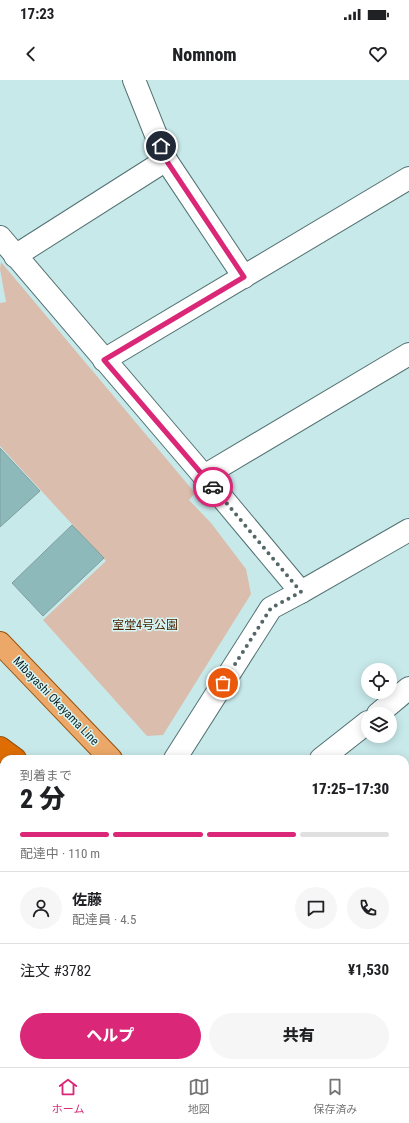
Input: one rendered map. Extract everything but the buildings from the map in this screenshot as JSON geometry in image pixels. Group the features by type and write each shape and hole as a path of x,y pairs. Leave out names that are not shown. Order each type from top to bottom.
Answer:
{"highway":[{"path":"0,748 9,755"}],"main road":[{"name":"Mibayashi Okayama Line","path":"0,643 107,755"}],"street":[{"path":"134,80 166,160 244,277"},
{"path":"15,256 166,160"},
{"path":"104,360 409,178"},
{"path":"0,238 204,476 301,592"},
{"path":"204,476 409,354"},
{"path":"178,755 271,608 409,530"},
{"path":"386,707 409,688"},
{"path":"326,755 361,728"}],"green space":[{"name":"室堂4号公園","path":"1,262 195,493 189,500 211,523 246,569 251,594 163,735 147,736 43,620 106,561 0,446 0,303 6,302 0,269"}],"way so far":[{"path":"213,487 301,592 271,608 223,683"}],"route":[{"path":"161,146 166,160 244,277 104,360 213,487"}]}
